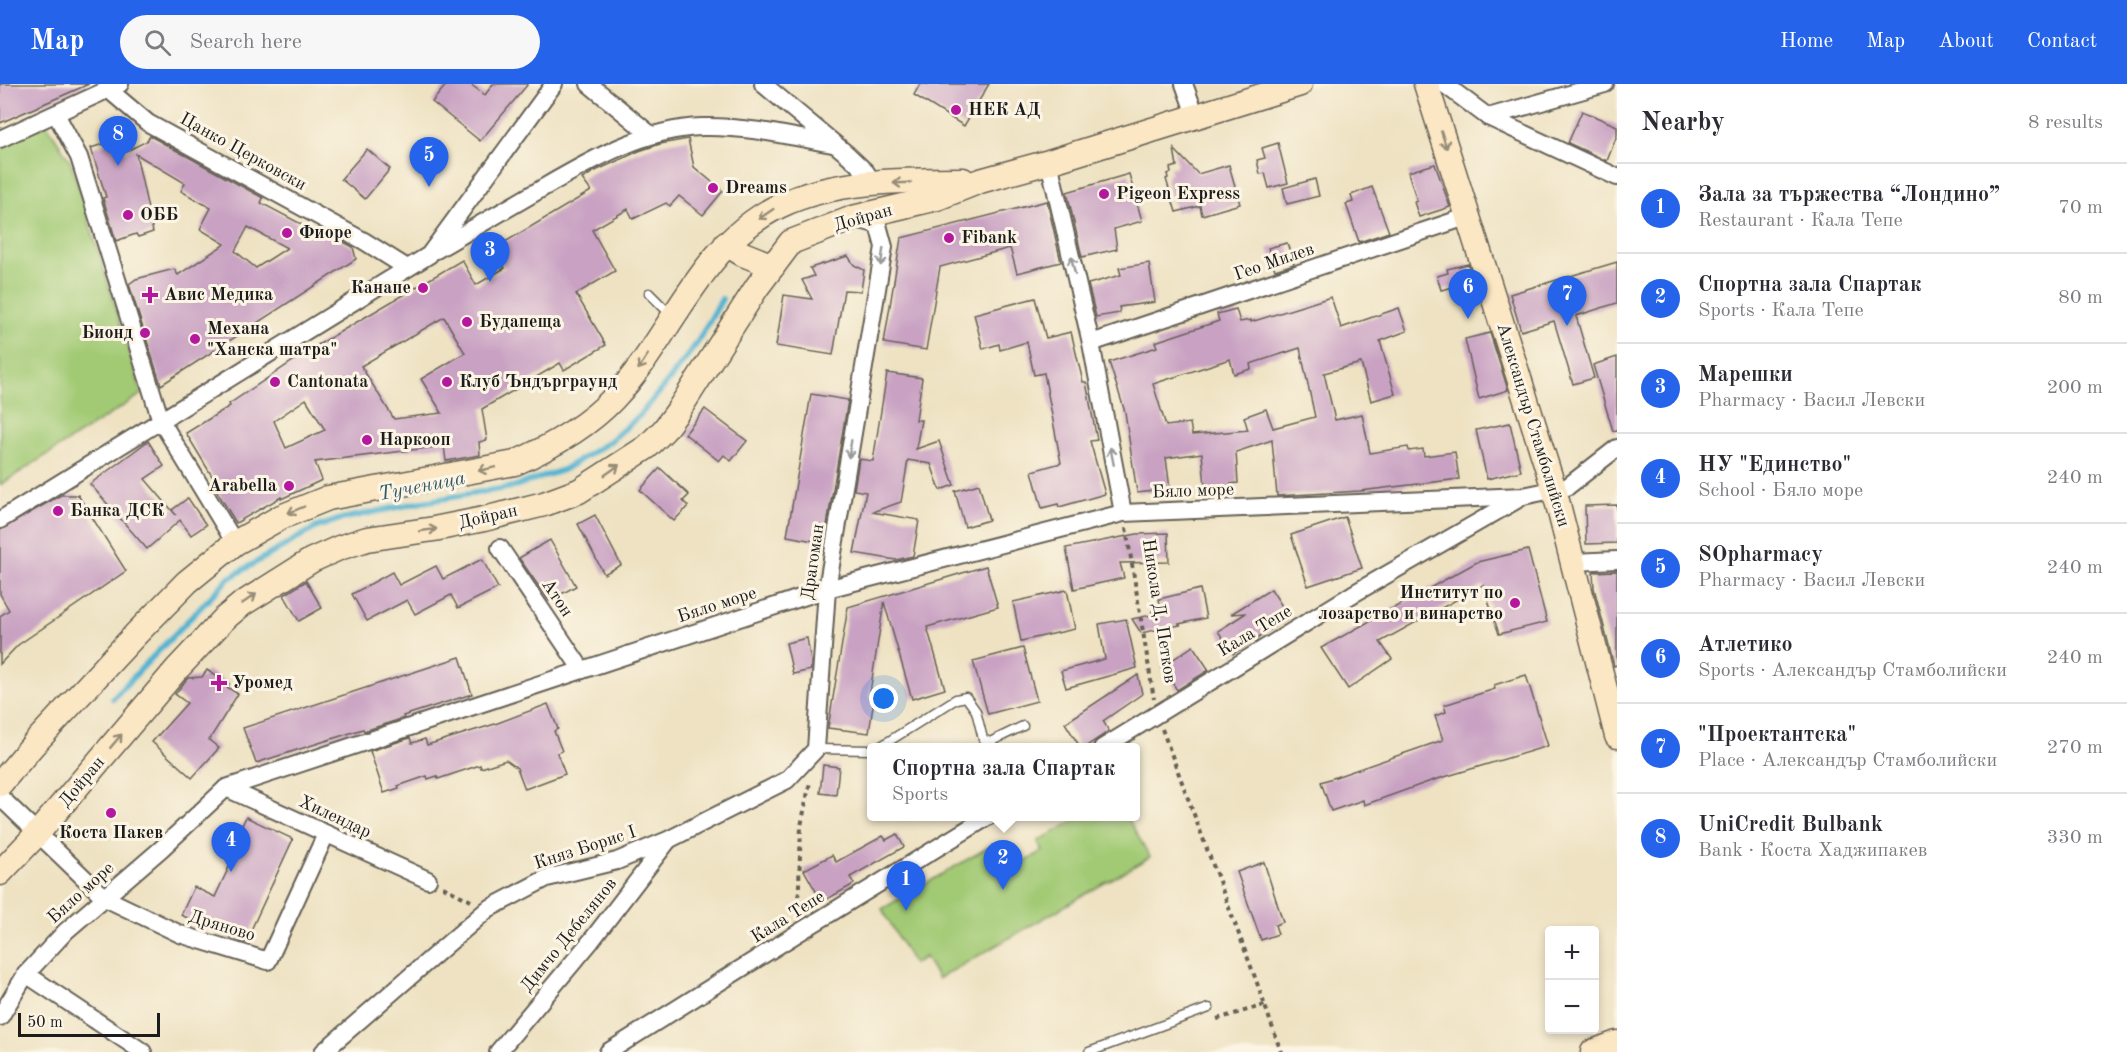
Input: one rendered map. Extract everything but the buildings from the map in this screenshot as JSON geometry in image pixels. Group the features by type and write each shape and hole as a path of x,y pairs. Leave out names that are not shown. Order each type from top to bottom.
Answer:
{"main road":[{"name":"Дойран","path":"0,873 38,834 177,669 225,618 242,604 312,560 367,539 434,530 544,504 579,491 647,447 678,411 757,287 791,242 853,218 937,198 980,180 1049,162 1300,84"},
{"name":"Александър Стамболийски","path":"1426,84 1554,489 1617,736"},
{"name":"Дойран","path":"0,784 136,634 187,582 234,543 281,517 328,498 515,463 541,451 588,422 613,399 636,372 672,316 726,243 778,206 821,191 869,184 980,180"},
{"path":"726,243 743,254 773,266"},
{"path":"1593,1052 1617,1044"}],"street":[{"path":"429,255 554,84"},
{"path":"589,84 651,135"},
{"path":"763,84 866,172 869,184"},
{"path":"1184,84 1196,117"},
{"path":"1444,84 1488,117 1617,177"},
{"path":"1488,117 1605,84"},
{"path":"0,138 115,87"},
{"name":"Цанко Церковски","path":"115,87 148,123 364,241 407,268"},
{"path":"56,114 79,158 161,421 234,543"},
{"path":"0,520 407,268 612,151 651,135 701,127 751,129 832,144"},
{"path":"1049,162 1091,343 1123,513"},
{"name":"Гео Милев","path":"1091,343 1469,216"},
{"name":"Драгоман","path":"816,749 827,589 884,247 878,225 853,218"},
{"name":"Бяло море","path":"0,1017 26,974 66,931 226,788 827,589 1123,513 1523,496 1567,487 1617,448"},
{"name":"Кала Тепе","path":"1109,743 1353,594 1523,496"},
{"name":"Атон","path":"500,548 582,670"},
{"path":"1573,562 1617,560"},
{"name":"Княз Борис I","path":"323,1052 488,909 547,878 616,861 668,840 787,780 816,749"},
{"name":"Хилендар","path":"226,788 428,880"},
{"path":"0,797 105,898"},
{"name":"Кала Тепе","path":"610,1051 981,821"},
{"name":"Дряново","path":"105,898 180,934 268,961 326,834"},
{"name":"Димчо Дебелянов","path":"498,1052 591,940 668,840"},
{"path":"26,974 143,1052"}],"lane":[{"path":"649,293 672,316"},
{"path":"885,743 957,699 966,697 976,711 983,739 990,742 1023,726"},
{"path":"816,749 867,750"},
{"path":"1089,1052 1209,1008"}],"path":[{"name":"Никола Д. Петков","path":"1123,513 1156,714 1281,1052"},
{"path":"798,933 801,826 816,749"},
{"path":"428,880 488,909"},
{"path":"1209,1008 1213,1020 1265,1005"}],"green space":[{"path":"41,115 71,163 142,394 0,485 0,136"},
{"path":"1074,821 1129,821 1150,857 938,979 925,957 913,964 882,909 992,845 1008,872 1043,851 1038,841"}],"waterway":[{"name":"Тученица","path":"113,698 229,578 317,527 341,519 417,503 512,487 563,470 609,442 640,415 666,384 697,343 722,299"}],"place":[{"name":"НЕК АД","path":"956,110"},
{"name":"UniCredit Bulbank","path":"118,166"},
{"name":"SOpharmacy","path":"429,187"},
{"name":"Dreams","path":"713,188"},
{"name":"Pigeon Express","path":"1104,194"},
{"name":"ОББ","path":"128,215"},
{"name":"Фиоре","path":"287,233"},
{"name":"Fibank","path":"949,238"},
{"name":"Марешки","path":"490,282"},
{"name":"Канапе","path":"423,288"},
{"name":"Авис Медика","path":"150,295"},
{"name":"Атлетико","path":"1468,319"},
{"name":"Будапеща","path":"467,322"},
{"name":"\"Проектантска\"","path":"1567,326"},
{"name":"Бионд","path":"145,333"},
{"name":"Механа \"Ханска шатра\"","path":"195,339"},
{"name":"Cantonata","path":"275,382"},
{"name":"Клуб Ъндърграунд","path":"447,382"},
{"name":"Наркооп","path":"367,440"},
{"name":"Arabella","path":"289,486"},
{"name":"Банка ДСК","path":"58,511"},
{"name":"Институт по лозарство и винарство","path":"1515,603"},
{"name":"Уромед","path":"219,683"},
{"name":"Коста Пакев","path":"111,813"},
{"name":"НУ \"Единство\"","path":"231,872"},
{"name":"Спортна зала Спартак","path":"1003,890"},
{"name":"Зала за тържества “Лондино”","path":"906,911"}]}
